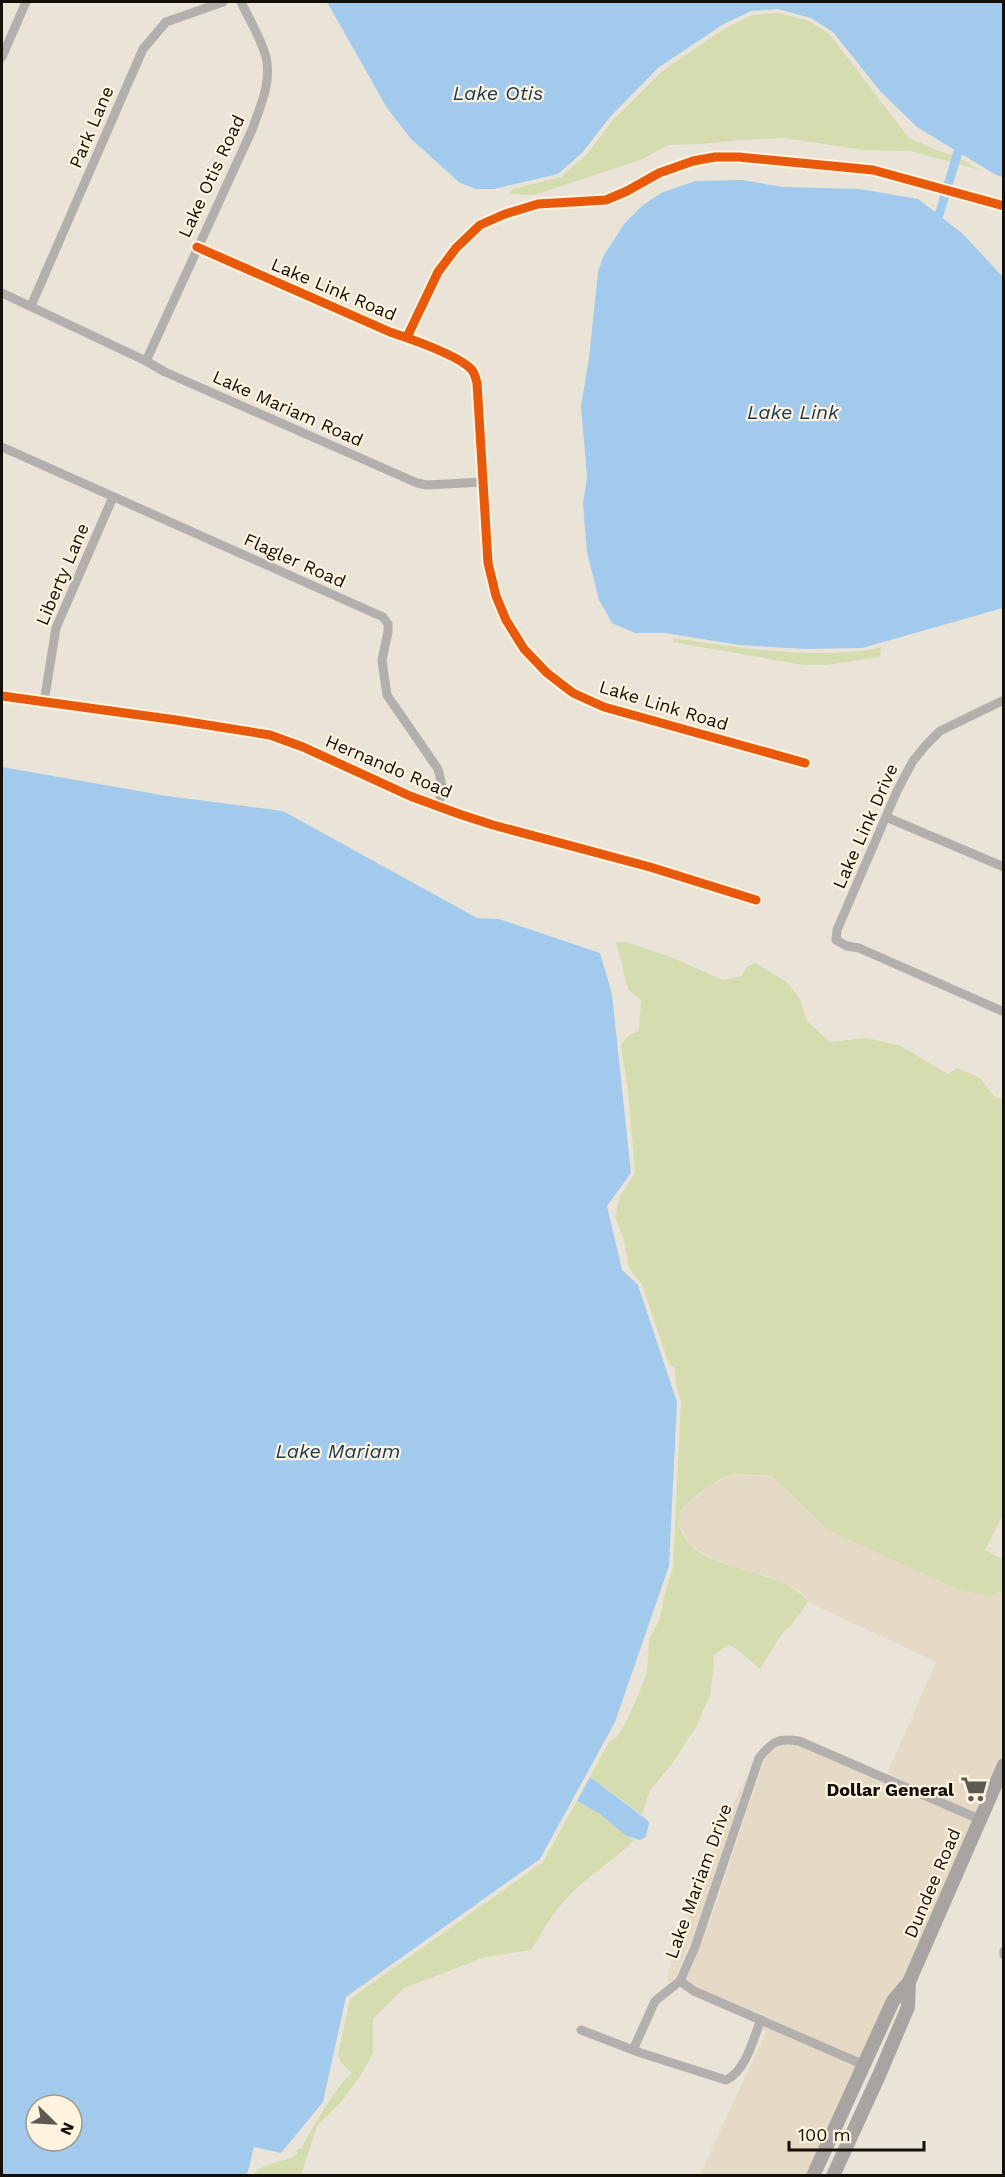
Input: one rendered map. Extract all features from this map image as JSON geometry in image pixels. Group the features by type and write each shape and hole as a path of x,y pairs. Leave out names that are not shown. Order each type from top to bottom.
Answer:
{"main road":[{"name":"Dundee Road","path":"813,2175 893,2001 909,1982 1004,1765"},
{"name":"Dundee Road","path":"833,2175 908,2007 909,1982"}],"street":[{"path":"2,57 26,2"},
{"name":"Park Lane","path":"32,306 143,49 166,22 223,2"},
{"name":"Lake Otis Road","path":"146,361 264,98 267,77 266,58 242,2"},
{"path":"407,337 438,272 456,248 480,225 537,204 606,200 659,173 693,161 715,157 739,157 873,170 1004,206"},
{"name":"Lake Link Road","path":"197,247 390,332 407,337 459,361 472,371 477,389 488,563 496,596 506,620 524,648 547,673 573,693 604,707 805,764"},
{"name":"Lake Mariam Road","path":"2,293 176,377 417,483 427,485 483,482"},
{"name":"Flagler Road","path":"2,447 383,617 388,624 382,660 387,695 438,769 442,782 442,796 437,806"},
{"name":"Liberty Lane","path":"44,702 56,628 113,497"},
{"name":"Hernando Road","path":"2,696 270,735 303,747 437,806 493,825 650,867 756,900"},
{"name":"Lake Link Drive","path":"1004,700 940,731 913,761 897,791 837,930 836,940 1004,1012"},
{"path":"886,817 1004,867"},
{"name":"Lake Mariam Drive","path":"864,2065 694,1991 680,1981 706,1916 759,1758 775,1742 783,1739 799,1741 979,1819"},
{"path":"633,2050 655,2001 680,1981"},
{"path":"581,2030 633,2050 726,2080 735,2074 741,2065 760,2020"}],"shaded area":[{"path":"730,1475 772,1476 828,1530 989,1596 1003,1590 1003,1753 976,1813 887,1774 936,1662 808,1602 801,1592 768,1576 742,1570 711,1558 688,1544 678,1525 680,1513 689,1501 699,1496 709,1486"},
{"path":"784,1744 798,1745 972,1821 906,1977 861,2059 697,1987 686,1980 711,1918 764,1760 773,1749"},
{"path":"748,1773 702,1914 675,1978 669,1983 667,1976 719,1834"},
{"path":"764,2026 858,2067 807,2175 699,2176 766,2032 762,2030"}],"green space":[{"path":"778,13 809,21 830,35 909,138 956,156 980,170 911,151 864,150 784,138 740,140 668,145 643,159 534,195 509,194 513,189 561,177 586,155 613,120 661,72 725,28 752,15"},
{"path":"674,638 803,653 852,652 881,647 880,657 826,665 804,665 673,642"},
{"path":"616,942 626,942 673,958 723,980 742,976 746,967 756,963 788,983 800,999 807,1021 830,1042 866,1038 899,1045 948,1074 957,1068 980,1078 995,1097 1003,1099 1004,1513 985,1550 1003,1559 1004,1590 989,1596 962,1591 828,1530 772,1476 734,1474 718,1480 696,1496 681,1511 678,1525 688,1543 702,1554 717,1561 784,1584 798,1592 808,1602 791,1626 783,1632 760,1669 728,1645 714,1655 711,1693 696,1727 671,1765 650,1790 642,1815 590,1777 609,1742 616,1738 625,1724 638,1696 647,1672 649,1640 660,1618 673,1568 681,1401 676,1385 675,1368 669,1364 642,1284 629,1268 624,1239 615,1217 620,1196 635,1173 628,1091 621,1045 629,1035 639,1031 641,1000 628,989"},
{"path":"577,1801 600,1814 634,1840 566,1899 531,1950 485,1957 404,1988 373,2019 373,2053 361,2075 341,2102 317,2126 301,2175 252,2176 262,2167 298,2154 296,2150 301,2148 333,2096 346,2078 352,2074 340,2061 338,2054 350,1999 543,1862"}],"water":[{"name":"Lake Otis","path":"327,2 1003,2 1003,177 917,127 881,92 833,32 811,18 778,9 751,11 722,25 658,68 610,117 582,153 558,174 494,189 476,189 460,183 411,139 387,108"},
{"name":"Lake Link","path":"742,180 783,187 860,189 918,199 962,233 1003,277 1003,608 862,648 804,649 739,645 665,633 635,633 612,623 599,600 587,552 583,504 587,477 581,406 589,358 598,272 603,257 624,224 642,206 661,193 695,181"},
{"name":"Lake Mariam","path":"2,767 167,796 283,811 477,918 499,919 600,953 612,994 631,1173 607,1206 622,1270 638,1285 677,1402 669,1566 615,1722 540,1859 346,1997 323,2102 281,2153 254,2147 247,2175 2,2175"},
{"path":"590,1777 647,1820 649,1823 646,1837 640,1840 626,1836 600,1814 577,1801"}],"waterway":[{"path":"939,215 958,152"}],"cycle path":[{"path":"407,337 438,272 456,248 480,225 505,214 538,204 606,200 659,173 693,161 715,157 739,157 873,170 1004,206"},
{"path":"197,247 390,332 446,353 472,370 477,383 488,563 496,596 506,620 524,649 547,673 573,693 604,707 805,763"},
{"path":"2,696 270,735 303,747 410,796 459,814 650,867 756,900"}],"place":[{"name":"Dollar General","path":"974,1789"}]}
